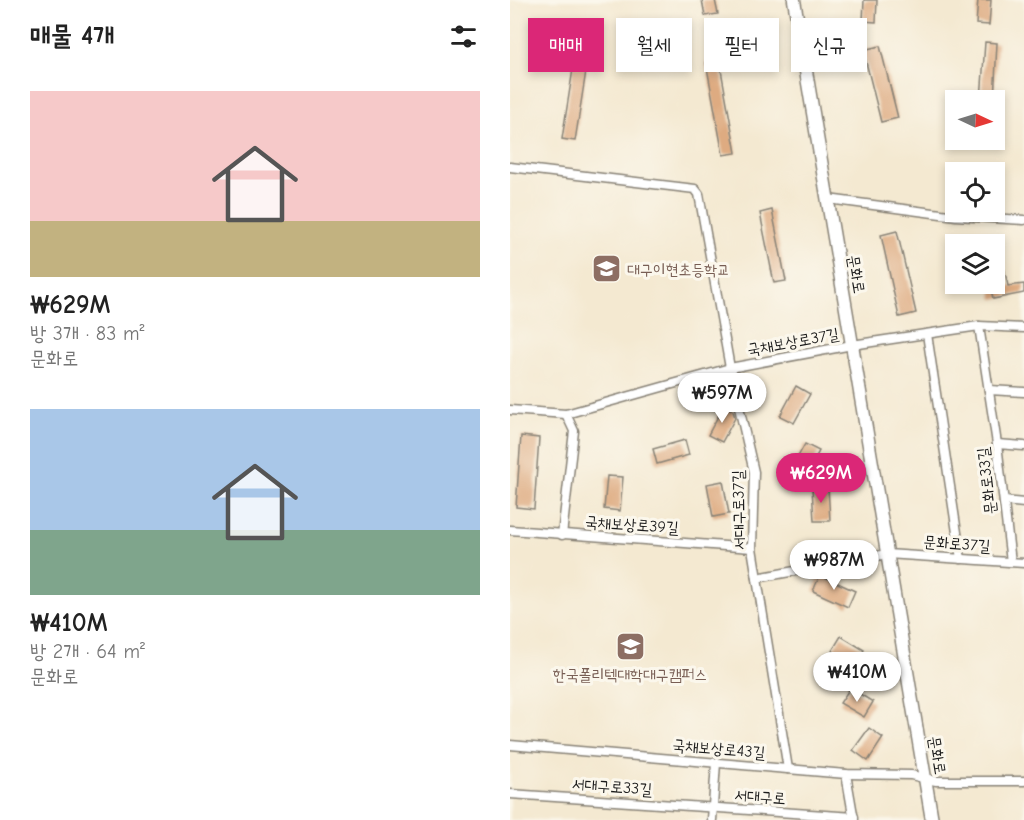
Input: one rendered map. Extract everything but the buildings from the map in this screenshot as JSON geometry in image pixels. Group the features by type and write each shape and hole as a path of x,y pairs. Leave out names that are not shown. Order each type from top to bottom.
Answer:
{"main road":[{"name":"문화로","path":"794,0 932,820"}],"street":[{"name":"서대구로37길","path":"510,167 695,189 699,194 730,368 754,472 752,548 788,769"},
{"path":"828,200 956,216 1024,220"},
{"path":"852,345 979,326 1024,328"},
{"name":"문화로33길","path":"979,326 997,444 1011,562"},
{"path":"927,333 961,559"},
{"name":"국채보상로37길","path":"510,410 566,414 730,368 852,345"},
{"path":"989,390 1024,392"},
{"path":"562,534 574,430 566,414"},
{"path":"997,444 1024,446"},
{"path":"1004,501 1024,503"},
{"name":"국채보상로39길","path":"510,530 752,548"},
{"path":"757,578 887,554"},
{"name":"문화로37길","path":"887,554 1024,562"},
{"name":"국채보상로43길","path":"510,745 846,774 911,776 936,780 1024,781"},
{"path":"712,808 716,763"},
{"name":"서대구로","path":"712,820 712,808 854,818 846,774"},
{"name":"서대구로33길","path":"510,794 712,808"}],"place":[{"name":"대구이현초등학교","path":"606,269"},
{"name":"한국폴리텍대학대구캠퍼스","path":"630,646"}]}
